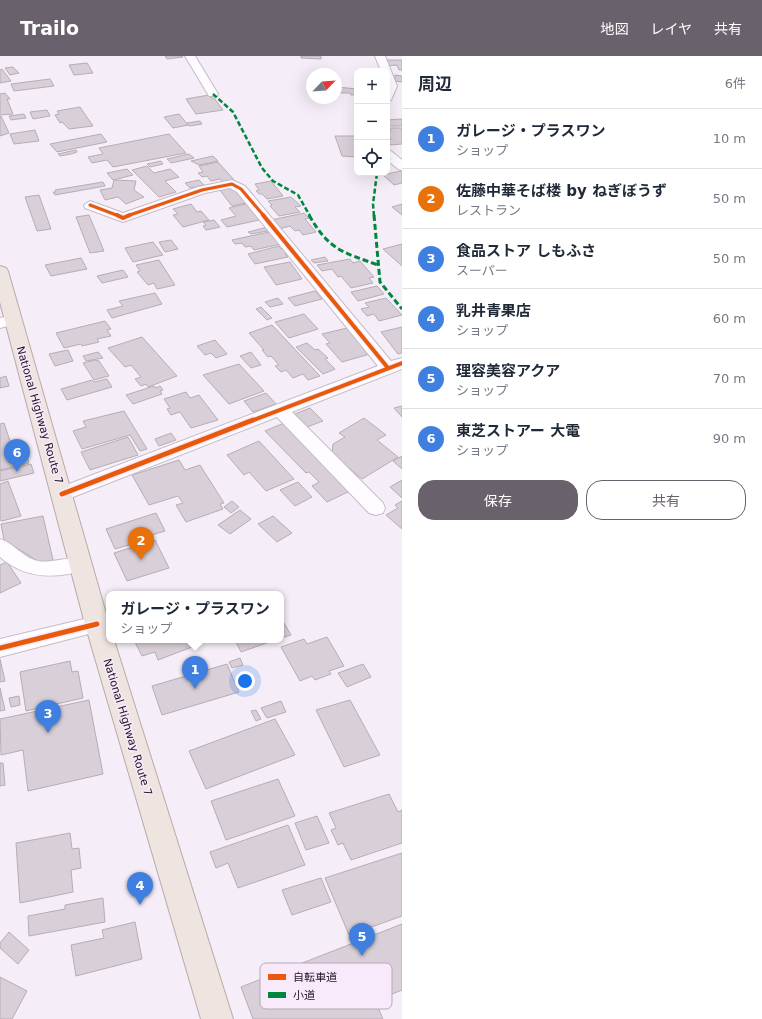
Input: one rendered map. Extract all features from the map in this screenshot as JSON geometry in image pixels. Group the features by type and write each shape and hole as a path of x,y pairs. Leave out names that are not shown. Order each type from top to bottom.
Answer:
{"highway":[{"name":"National Highway Route 7","path":"0,271 7,322 62,494 97,624 217,1019"}],"street":[{"path":"190,56 212,94"},
{"path":"380,56 385,68"},
{"path":"390,80 392,86 390,91"},
{"path":"390,156 402,166"},
{"path":"62,494 395,366 241,189 232,184 202,190 123,218 90,205"},
{"path":"280,410 376,508"},
{"path":"0,546 12,557 42,570 61,570 81,564"},
{"path":"0,648 97,624"}],"building":[{"path":"165,56 182,56 183,57 167,59"},
{"path":"301,56 321,56 321,59 301,58"},
{"path":"385,60 402,60 402,70 399,70 397,65 387,66"},
{"path":"87,63 93,73 74,75 69,65"},
{"path":"13,67 19,73 10,75 5,68"},
{"path":"2,69 11,81 0,83 0,70"},
{"path":"395,75 402,76 402,82 395,81"},
{"path":"50,79 54,86 14,91 11,84"},
{"path":"342,88 354,89 354,95 351,95 350,93 342,93"},
{"path":"5,93 10,99 7,99 13,114 0,115 0,94"},
{"path":"209,95 211,98 214,98 223,110 196,114 186,99"},
{"path":"80,107 93,126 69,129 62,122 60,123 55,115 59,114 57,111"},
{"path":"47,110 50,116 33,119 30,112"},
{"path":"24,114 26,118 11,120 9,116"},
{"path":"179,114 188,125 173,128 164,117"},
{"path":"1,116 9,133 0,136 0,117"},
{"path":"402,119 402,126 390,126 390,120"},
{"path":"200,121 202,124 189,126 187,123"},
{"path":"390,128 402,128 402,144 390,145"},
{"path":"35,130 39,141 14,144 10,134"},
{"path":"101,134 107,142 57,152 50,144"},
{"path":"169,134 186,153 113,167 107,160 92,163 88,157 103,154 99,148"},
{"path":"335,136 354,136 354,157 342,156"},
{"path":"76,150 77,152 71,154 60,156 58,154"},
{"path":"189,154 194,158 171,163 167,159"},
{"path":"213,156 218,161 199,165 191,161"},
{"path":"161,161 163,164 150,167 147,164"},
{"path":"218,162 235,181 224,183 220,179 211,181 207,176 202,177 198,173 203,172 199,166"},
{"path":"147,166 154,173 170,169 179,177 165,181 176,192 159,197 132,170"},
{"path":"127,169 133,175 113,180 107,173"},
{"path":"400,171 402,172 402,183 394,185 384,176 390,176 390,173"},
{"path":"114,180 136,181 134,190 144,197 126,204 118,197 105,200 100,190 112,188"},
{"path":"199,180 204,185 190,188 185,183"},
{"path":"271,181 283,196 267,199 256,191 259,190 255,184"},
{"path":"103,182 105,186 55,195 53,192 56,192 55,190"},
{"path":"231,186 250,202 232,206 219,189"},
{"path":"39,195 51,229 37,231 25,197"},
{"path":"291,197 301,206 295,207 300,212 279,216 270,206 272,205 268,201"},
{"path":"250,203 264,219 227,227 221,220 236,216 229,208"},
{"path":"191,204 197,212 201,211 209,220 183,227 173,215 178,214 173,209"},
{"path":"402,204 402,215 392,207"},
{"path":"304,213 309,218 305,219 316,232 303,235 299,230 295,231 290,226 279,229 271,220"},
{"path":"89,215 104,251 90,253 76,217"},
{"path":"214,220 220,227 206,230 203,226 206,225 203,222"},
{"path":"264,228 273,230 251,234 248,232"},
{"path":"274,231 281,244 254,250 251,246 245,247 242,243 235,244 232,240"},
{"path":"171,240 178,249 165,252 159,242"},
{"path":"153,242 163,255 133,262 125,248"},
{"path":"402,244 402,266 383,249"},
{"path":"279,246 281,249 286,248 290,253 285,254 288,257 255,264 248,254"},
{"path":"325,257 328,261 314,263 311,260"},
{"path":"81,258 87,269 51,276 45,265"},
{"path":"350,259 353,263 360,261 374,277 369,278 373,283 351,288 341,276 338,277 332,269 322,271 317,265"},
{"path":"159,260 175,285 157,289 154,283 148,285 137,272 140,271 136,265"},
{"path":"290,262 302,279 276,285 264,267"},
{"path":"123,270 128,277 102,283 97,276"},
{"path":"377,286 384,294 358,301 351,292"},
{"path":"315,291 322,299 295,306 288,298"},
{"path":"155,293 162,304 112,318 107,310 123,306 119,301"},
{"path":"278,298 283,304 270,307 265,302"},
{"path":"386,298 402,315 379,321 374,314 367,316 361,309 369,307 365,303"},
{"path":"261,307 272,318 267,320 256,309"},
{"path":"304,314 318,329 289,338 275,322"},
{"path":"105,321 111,329 107,330 111,336 97,339 99,342 64,348 56,333"},
{"path":"272,325 320,376 308,380 303,374 293,378 286,370 281,372 275,366 279,365 271,356 268,357 262,350 264,350 249,333"},
{"path":"402,327 402,353 398,354 381,332"},
{"path":"347,328 370,354 342,362 326,344 330,343 322,334"},
{"path":"142,337 177,376 148,387 146,384 141,386 135,379 141,377 131,365 125,367 108,348"},
{"path":"215,340 227,354 216,358 211,353 205,355 197,346"},
{"path":"307,343 315,350 318,349 328,358 325,359 335,369 323,374 296,347"},
{"path":"68,350 73,361 55,366 49,354"},
{"path":"98,352 103,358 86,361 83,356"},
{"path":"251,352 261,365 251,368 240,356"},
{"path":"95,360 99,361 109,376 94,380 83,363"},
{"path":"239,364 264,391 229,404 203,375"},
{"path":"6,376 9,386 0,388 0,378"},
{"path":"107,379 112,387 67,400 61,389 92,380 94,382"},
{"path":"154,386 156,388 160,386 163,390 160,391 162,394 133,404 126,395"},
{"path":"186,392 190,398 199,395 218,420 191,428 180,412 171,415 167,409 170,408 164,399"},
{"path":"266,393 276,404 253,412 244,401"},
{"path":"402,406 402,417 394,408"},
{"path":"310,408 323,421 307,427 295,414"},
{"path":"124,411 147,449 140,451 130,435 82,449 73,431 86,427 83,421"},
{"path":"364,418 386,435 377,440 398,457 362,479 332,454 333,444 345,437 339,433"},
{"path":"4,423 11,444 16,443 18,449 24,448 29,463 0,470 0,424"},
{"path":"284,423 352,490 327,502 312,486 319,482 309,472 306,473 265,431"},
{"path":"171,433 176,440 159,446 155,439"},
{"path":"128,437 138,455 90,470 81,452"},
{"path":"259,441 294,479 266,491 249,472 244,475 227,455"},
{"path":"402,456 402,469 393,461"},
{"path":"179,460 185,470 200,465 224,503 220,504 223,509 186,522 176,505 183,503 178,496 149,505 132,475"},
{"path":"31,464 34,473 0,481 0,471"},
{"path":"402,480 402,498 390,487"},
{"path":"8,481 21,516 2,521 0,520 0,484"},
{"path":"298,482 312,497 295,506 280,490"},
{"path":"232,501 239,507 231,513 224,507"},
{"path":"402,501 402,529 386,515 398,508 395,505"},
{"path":"240,510 251,519 230,534 218,525"},
{"path":"156,513 165,531 145,537 146,540 115,549 106,529"},
{"path":"43,516 53,560 41,563 4,540 1,524"},
{"path":"273,516 292,533 277,542 258,524"},
{"path":"155,540 169,568 127,581 114,553"},
{"path":"7,562 21,583 0,593 0,565"},
{"path":"284,623 291,635 284,637"},
{"path":"327,637 344,666 329,671 331,674 315,680 312,676 300,681 281,647 304,639 307,644"},
{"path":"136,643 190,643 192,647 158,660 155,652 142,656"},
{"path":"236,643 266,643 241,652"},
{"path":"240,658 243,665 232,668 229,662"},
{"path":"0,659 5,681 0,682"},
{"path":"70,661 72,672 78,671 83,698 26,711 20,672"},
{"path":"227,664 239,692 162,715 152,686"},
{"path":"363,664 371,677 347,687 338,673"},
{"path":"0,688 5,710 0,711"},
{"path":"19,696 20,705 11,707 9,698"},
{"path":"89,700 103,774 28,791 23,750 1,755 0,719"},
{"path":"350,700 380,755 344,767 316,710"},
{"path":"281,701 286,712 267,718 261,708"},
{"path":"256,710 261,719 256,721 251,711"},
{"path":"275,719 295,755 206,789 189,751"},
{"path":"0,763 3,763 5,785 0,786"},
{"path":"278,779 295,816 226,840 211,801"},
{"path":"389,794 398,812 402,810 402,843 351,860 343,843 338,845 331,830 336,828 329,813"},
{"path":"317,816 329,843 306,850 295,823"},
{"path":"288,825 305,865 238,888 228,863 216,868 210,852"},
{"path":"70,833 72,849 79,848 81,868 71,870 73,892 20,903 16,843"},
{"path":"402,853 402,916 349,935 325,878"},
{"path":"321,878 331,902 292,915 282,890"},
{"path":"103,898 105,922 29,936 28,916 65,909 65,905"},
{"path":"135,922 142,959 76,976 71,945 104,938 102,930"},
{"path":"402,924 402,990 392,994 392,963 302,963"},
{"path":"9,932 29,950 18,964 0,948 0,943"},
{"path":"0,977 27,991 12,1019 0,1019"},
{"path":"260,980 260,1009 379,1009 383,1019 253,1019 241,987"}],"marked path":[{"path":"213,94 233,112 262,168 273,181 298,195 318,231 326,241 343,252 378,265"},
{"path":"377,176 373,204 380,282 402,309"}],"cycle path":[{"path":"90,205 123,218 202,190 232,184 241,189 388,368"},
{"path":"62,494 402,363"},
{"path":"0,648 97,624"}],"place":[{"name":"東芝ストアー 大電","path":"17,472"},
{"name":"佐藤中華そば楼 by ねぎぼうず","path":"141,560"},
{"name":"ガレージ・プラスワン","path":"195,689"},
{"name":"食品ストア しもふさ","path":"48,733"},
{"name":"乳井青果店","path":"140,905"},
{"name":"理容美容アクア","path":"362,956"}]}
